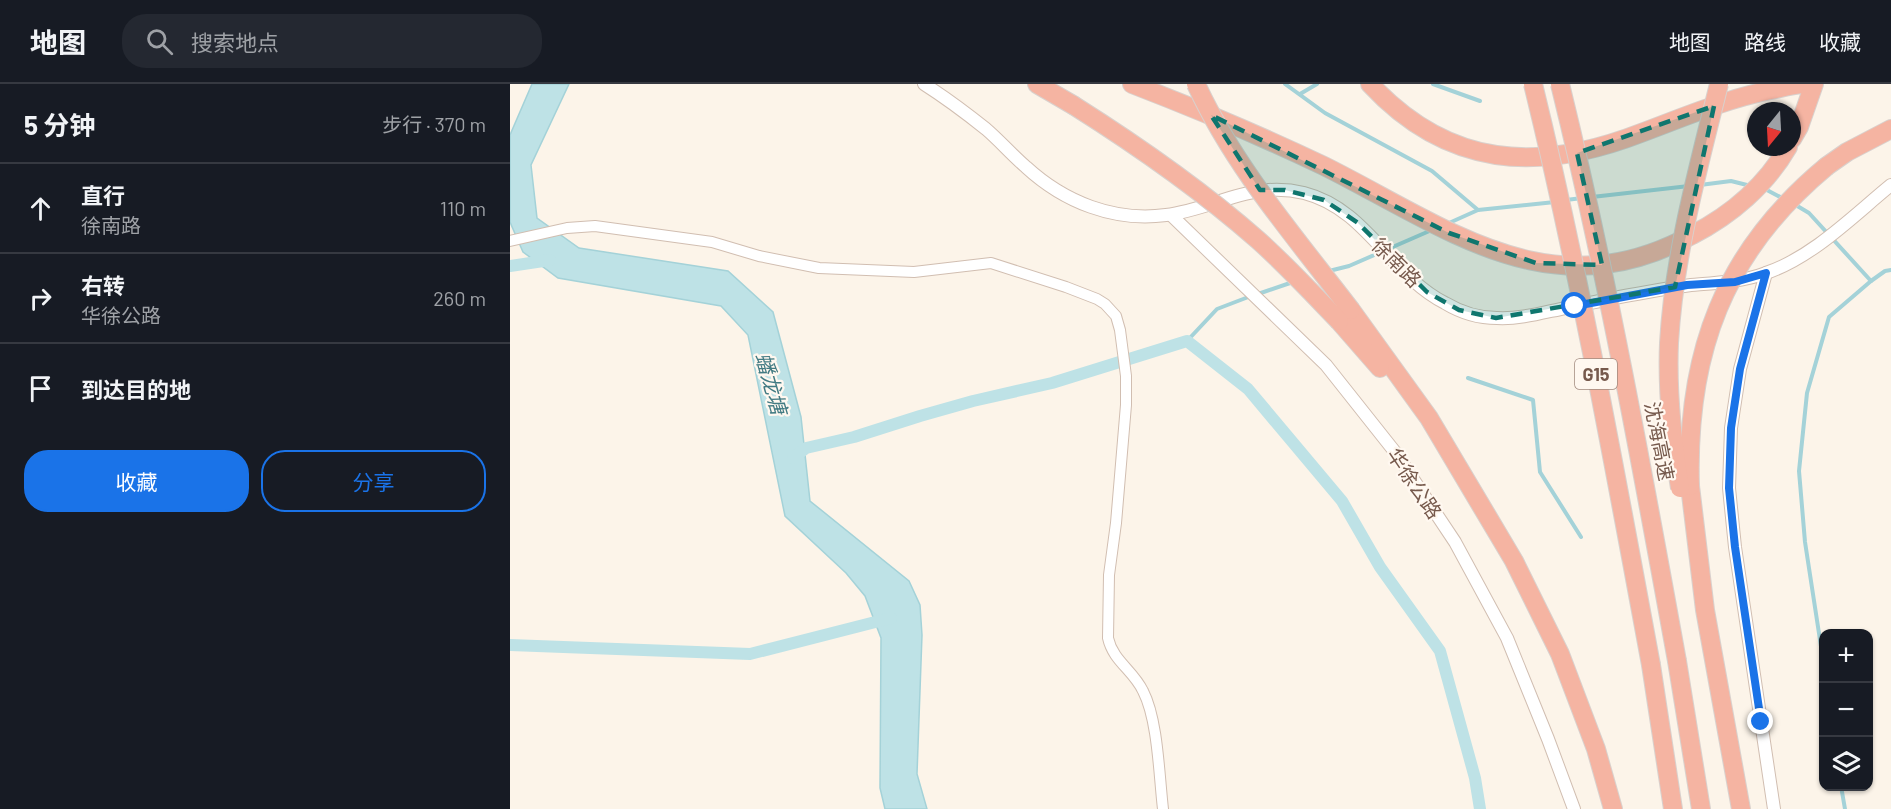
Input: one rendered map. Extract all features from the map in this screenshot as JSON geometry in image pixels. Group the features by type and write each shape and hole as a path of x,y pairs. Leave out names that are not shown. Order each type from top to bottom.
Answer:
{"highway":[{"path":"1036,84 1073,105 1171,169 1345,315"},
{"path":"1132,84 1223,119 1476,244 1536,263 1596,265 1626,261 1680,242 1731,211 1758,187 1782,156"},
{"path":"1196,84 1224,138 1345,315 1429,418 1514,561 1560,654 1596,749 1613,809"},
{"path":"1370,84 1388,103 1421,128 1446,141 1473,150 1529,159 1558,156 1614,143 1742,96 1802,84"},
{"name":"G15","path":"1533,84 1563,214 1610,441 1651,665 1673,809"},
{"name":"沈海高速","path":"1560,84 1593,222 1637,437 1701,809"},
{"path":"1719,84 1694,181 1682,244 1672,307 1669,381 1671,419 1741,809"},
{"path":"1801,121 1814,84"},
{"path":"1685,487 1694,392 1709,330 1737,270 1775,214 1800,188 1847,152 1891,129"}],"street":[{"name":"徐南路","path":"924,84 987,130 1028,169 1072,201 1125,216 1152,217 1264,190 1305,193 1333,205 1359,223 1399,267 1426,292 1459,310 1478,316 1496,318 1532,315 1687,285 1735,282 1766,273 1791,262 1812,249 1891,185"},
{"name":"华徐公路","path":"1172,214 1326,365 1395,452 1455,542 1507,639 1574,809"},
{"path":"510,241 578,226 595,226 712,242 784,262 835,270 914,272 982,264 999,265 1066,287 1105,304 1116,316 1126,376 1126,405 1107,601 1108,638 1115,657 1137,681 1151,711 1163,809"},
{"path":"1766,273 1740,369 1731,428 1729,488 1735,547 1774,809"}],"highlighted area":[{"path":"1714,106 1675,287 1496,318 1459,310 1427,292 1358,223 1324,200 1285,190 1260,190 1211,115 1449,233 1536,263 1602,265 1577,153"}],"water":[{"name":"蟠龙塘","path":"532,84 569,84 531,165 537,218 579,248 728,271 773,312 801,417 810,501 909,581 920,605 922,635 917,774 927,809 885,809 880,788 881,638 865,596 846,573 785,516 748,335 721,306 558,278 523,252 510,222 510,135"}],"waterway":[{"path":"1285,84 1325,113 1432,171 1478,210"},
{"path":"1300,94 1317,84"},
{"path":"1433,84 1480,101"},
{"path":"1700,185 1731,181 1751,186"},
{"path":"1592,197 1689,186"},
{"path":"1765,189 1784,199"},
{"path":"1566,200 1582,198"},
{"path":"1449,223 1478,210 1555,202"},
{"path":"1794,204 1809,213 1871,281"},
{"path":"1329,271 1349,266 1434,229"},
{"path":"510,266 550,260"},
{"path":"1819,633 1805,542 1799,471 1807,393 1829,317 1871,281 1885,271 1891,270"},
{"path":"1258,294 1293,282"},
{"path":"1187,341 1217,309 1251,296"},
{"path":"793,458 806,448 854,437 973,401 1052,383 1187,341 1248,389 1342,501 1380,567 1440,651 1475,778 1480,809"},
{"path":"1468,378 1533,400 1540,472 1581,537"},
{"path":"510,645 750,654 891,618"},
{"path":"1842,791 1845,809"}],"route":[{"path":"1575,306 1687,285 1735,282 1766,273 1740,369 1731,428 1729,488 1735,547 1761,722"}]}
